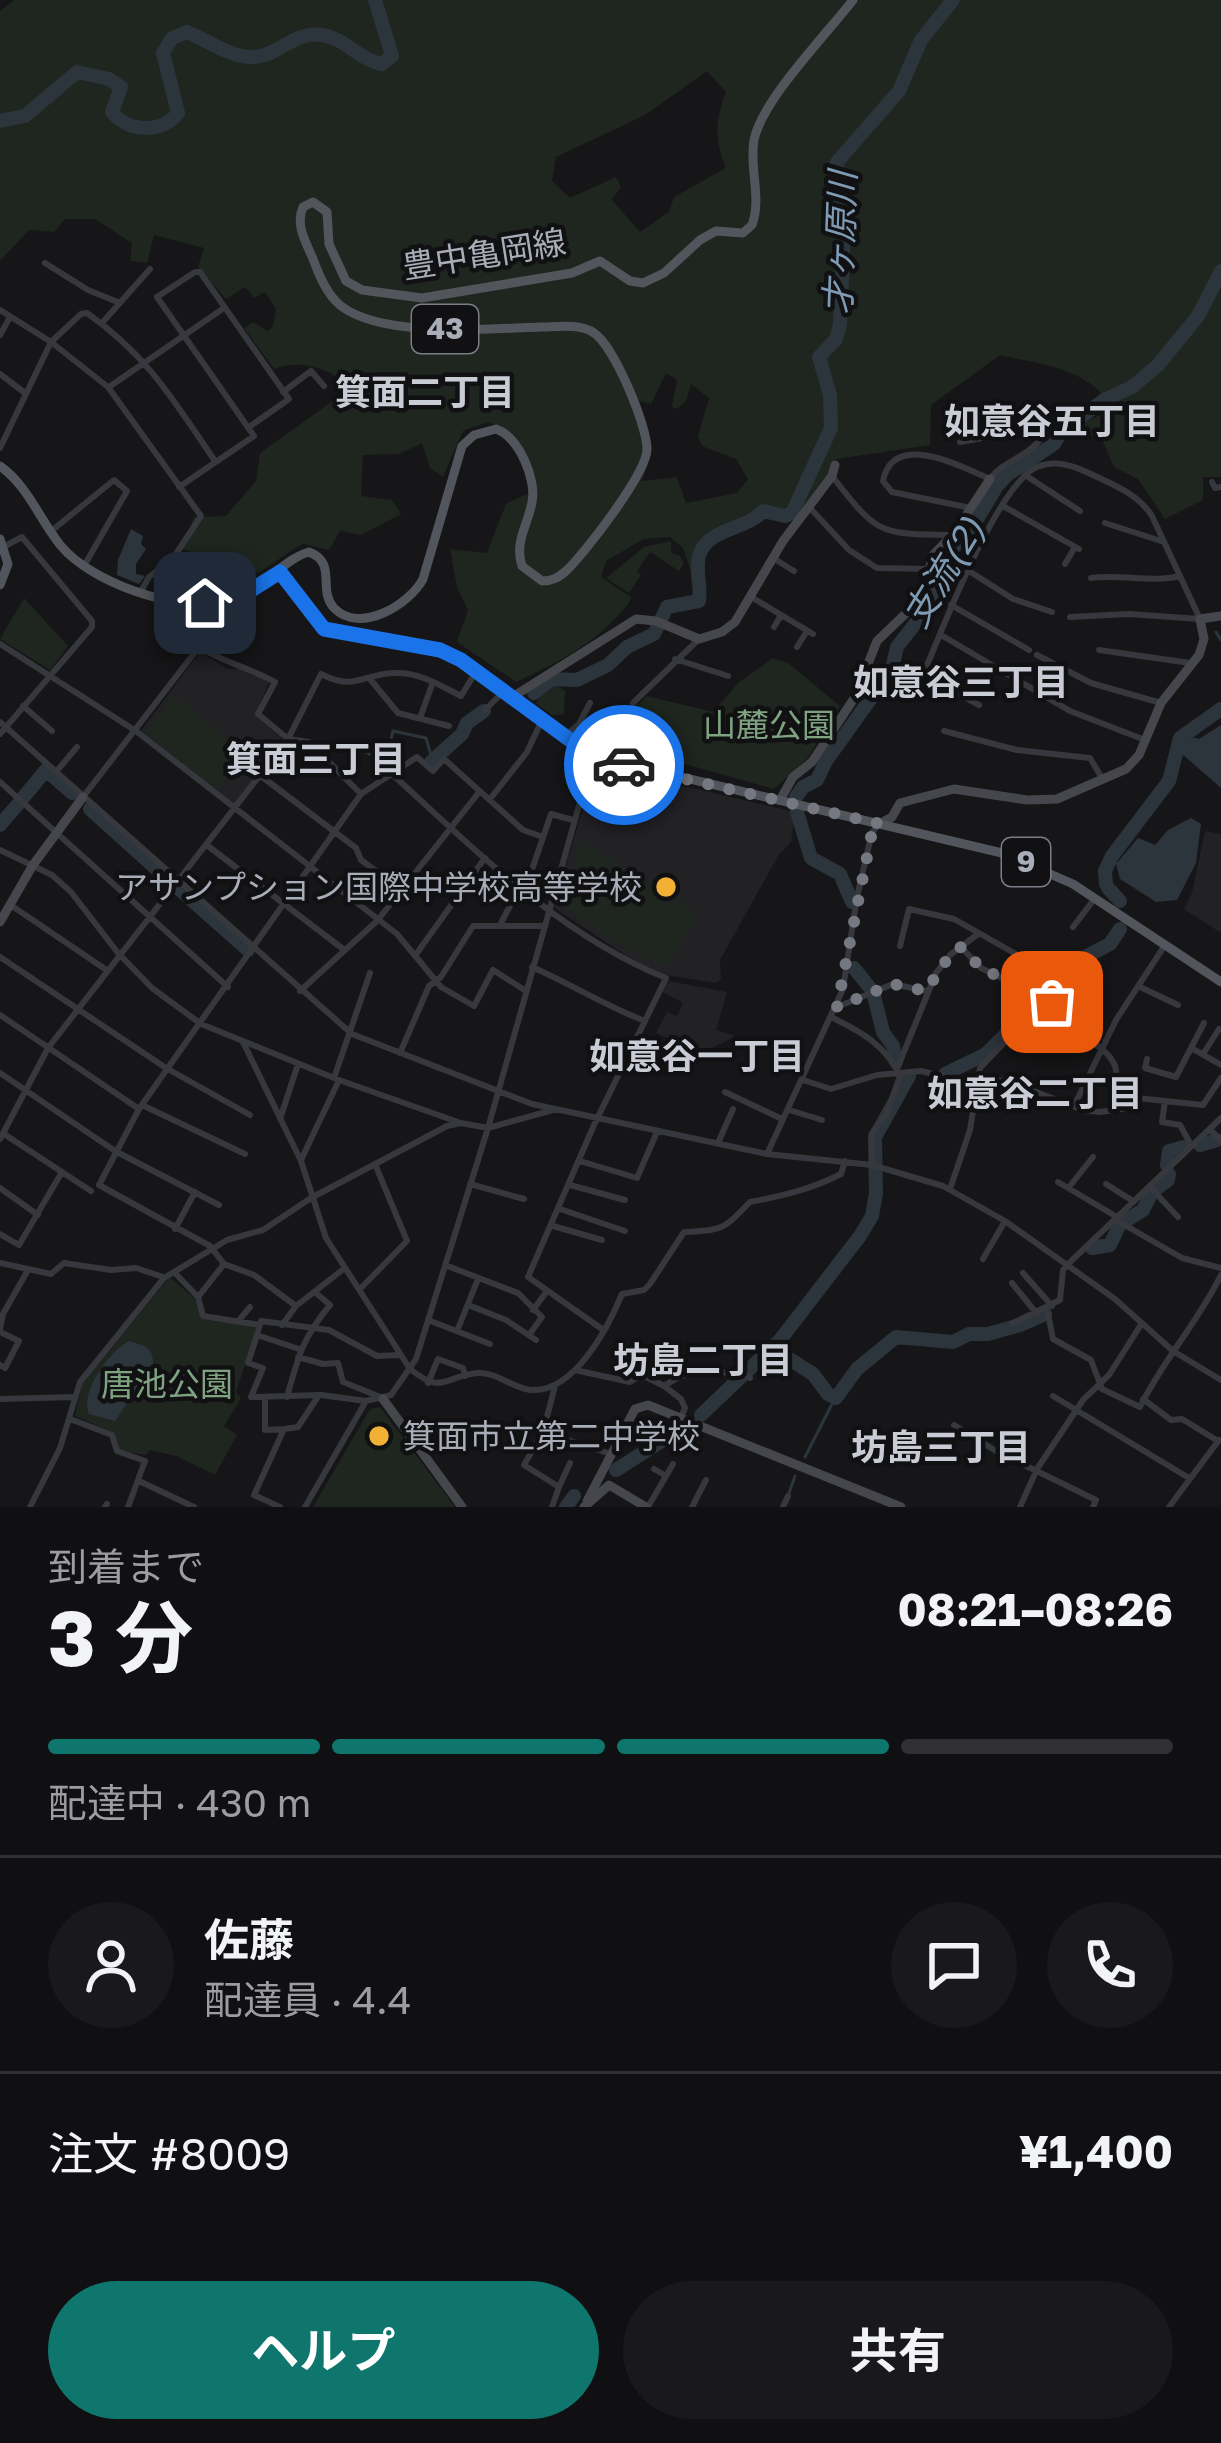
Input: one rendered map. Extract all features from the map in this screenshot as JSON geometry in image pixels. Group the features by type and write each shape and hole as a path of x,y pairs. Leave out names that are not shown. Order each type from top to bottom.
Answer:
{"main road":[{"name":"豊中亀岡線","path":"280,572 301,554 320,556 327,568 331,603 347,615 371,616 404,603 415,595 423,579 462,446 487,428 512,438 533,488 518,547 522,566 542,581 553,581 578,557 625,492 644,463 647,448 614,356 594,332 567,327 409,327 355,314 329,294 301,230 298,217 303,207 313,202 327,212 328,244 346,280 377,293 422,298 572,273 599,261 630,281 654,280 716,231 743,233 752,226 757,130 792,69 810,55 853,0"},
{"path":"0,466 21,484 50,532 84,566 140,593 219,603 245,594 280,572"},
{"path":"0,585 8,572 2,543"},
{"name":"9","path":"280,572 324,629 440,650 478,669 592,756 1002,853 1043,868 1095,898 1221,982"}],"street":[{"path":"45,263 120,303"},
{"path":"102,323 150,269"},
{"path":"179,487 254,436 157,297 195,272 200,272 289,400 249,427"},
{"path":"108,387 224,308"},
{"path":"0,310 108,387 201,516 174,557 149,577 140,593"},
{"path":"0,448 51,342 87,313 147,362 216,462"},
{"path":"0,335 10,316"},
{"path":"283,392 311,371 324,386"},
{"path":"0,374 27,394"},
{"path":"780,800 793,777 812,763 855,697 877,641 924,596 933,555 953,536 1000,466 1036,447 1039,436 1028,430 960,442"},
{"path":"971,508 888,491 883,481 885,468 893,459 935,454 990,479"},
{"path":"767,1154 837,1007 872,832 892,817 900,803 940,790 1057,799 1126,769 1139,755 1161,703 1193,663 1204,639 1200,619 1140,501 1076,467 1046,464 1024,475 951,604 926,673 979,704"},
{"path":"632,703 699,639 735,622 772,557 834,470 867,520 889,534 953,536"},
{"path":"1024,475 1080,511"},
{"path":"50,532 114,480 127,491 84,566"},
{"path":"1212,482 1215,488 1221,487"},
{"path":"1003,506 1077,548 1065,564"},
{"path":"810,508 849,550 877,568 930,569"},
{"path":"1105,523 1164,542"},
{"path":"2,543 22,537 92,621 92,628 2,728 352,1034 498,1092 557,1110 767,1154 876,1166 950,1189 1005,1221 1173,1351 1221,1380"},
{"path":"772,557 794,571"},
{"path":"969,571 1013,599 1052,613"},
{"path":"1091,578 1180,576"},
{"path":"751,597 810,633 797,647"},
{"path":"951,604 1091,683 1161,703"},
{"path":"774,627 781,615"},
{"path":"1070,617 1221,616"},
{"path":"485,710 626,623 646,619 699,639"},
{"path":"939,634 1070,711 1145,740"},
{"path":"0,644 136,731 397,934 441,987 474,1006 493,970 526,991"},
{"path":"0,922 33,865 199,647 230,666 245,666 275,682 258,714 288,739 301,739 317,751 361,794"},
{"path":"1099,650 1193,663"},
{"path":"675,659 728,676"},
{"path":"91,1192 1,1134 48,1048 261,776 288,739 321,674 341,684 393,672 415,675 461,696 478,669"},
{"path":"370,679 398,713 449,726"},
{"path":"420,718 434,682"},
{"path":"566,735 579,724 590,703"},
{"path":"23,706 52,730"},
{"path":"490,799 527,752 543,718"},
{"path":"944,730 1017,750 1090,758 1103,780"},
{"path":"317,751 336,744 369,751"},
{"path":"56,772 75,753"},
{"path":"400,1354 377,1356 329,1330 261,1321 248,1363 263,1368 251,1396 383,1399 410,1369 488,1128 592,756"},
{"path":"296,1306 254,1275 224,1264 213,1250 99,1186 116,1151 166,1068 361,794 417,758 433,771 444,759 523,830 543,837"},
{"path":"392,774 522,891 636,966 666,978 528,1276 603,1330"},
{"path":"261,776 356,848 361,860 402,890"},
{"path":"0,782 228,986"},
{"path":"300,991 377,921 480,791"},
{"path":"501,923 522,891 551,814 573,820"},
{"path":"206,845 343,949"},
{"path":"0,850 33,865 71,892 152,988 201,1024 461,1123 488,1128 557,1110"},
{"path":"417,955 485,858"},
{"path":"1073,927 1095,898"},
{"path":"10,905 108,970"},
{"path":"900,946 909,910 954,920 1016,954"},
{"path":"400,1053 429,986 473,926 543,926"},
{"path":"876,1166 872,1133 896,1092 898,1071 926,991 950,955 978,934"},
{"path":"1074,1106 1100,1050 1165,945"},
{"path":"961,947 981,968 1046,998 1054,1006 1056,1025 1100,1050 1114,1063 1119,1086 1137,1098 1203,1105 1221,1078"},
{"path":"0,957 166,1068 250,1115"},
{"path":"532,968 576,987 604,1006 645,1021"},
{"path":"301,1161 336,1079 370,973"},
{"path":"837,1007 893,984 926,991"},
{"path":"1138,986 1178,1005"},
{"path":"950,1189 970,1130 977,1077 1006,1041 1022,1004"},
{"path":"0,1015 141,1107 245,1154"},
{"path":"833,1018 864,1034 898,1071"},
{"path":"1148,1059 1145,1068 1176,1077 1204,1023"},
{"path":"1203,1054 1220,1029"},
{"path":"243,1042 301,1161 326,1238 410,1369 428,1383 440,1385 483,1372 537,1390 555,1386 574,1370 622,1294 644,1290 684,1232 724,1228 750,1202 783,1198 825,1182 841,1174 844,1161"},
{"path":"1192,1048 1221,1065"},
{"path":"280,1116 298,1064"},
{"path":"803,1080 831,1089 917,1070 1023,1085 1074,1106 1114,1112 1137,1098"},
{"path":"0,1073 116,1151 219,1205"},
{"path":"725,1092 782,1119"},
{"path":"1165,1101 1162,1122 1180,1125 1192,1147"},
{"path":"718,1143 733,1109"},
{"path":"789,1110 822,1120"},
{"path":"1013,1323 1061,1298 1067,1265 1221,1118"},
{"path":"30,1507 91,1366 164,1278 226,1240 262,1230 311,1198 461,1123"},
{"path":"1210,1129 1221,1141"},
{"path":"580,1161 637,1178 657,1131"},
{"path":"1068,1188 1093,1157"},
{"path":"360,1289 407,1240 375,1164"},
{"path":"0,1234 20,1245 62,1172"},
{"path":"1023,1273 1050,1307 1052,1339 1091,1360 1100,1386 1139,1407 1204,1310 1221,1272 1182,1258 1058,1182"},
{"path":"470,1184 524,1199"},
{"path":"1106,1184 1134,1202"},
{"path":"570,1185 625,1200"},
{"path":"1150,1187 1178,1216"},
{"path":"0,1188 38,1214"},
{"path":"175,1229 195,1192"},
{"path":"560,1209 625,1231"},
{"path":"983,1259 1005,1221"},
{"path":"553,1226 602,1240"},
{"path":"0,1263 51,1274 64,1263 111,1270 136,1268 164,1278"},
{"path":"198,1298 224,1264"},
{"path":"445,1265 518,1293 542,1317 532,1338 506,1319 468,1305"},
{"path":"282,1325 296,1306 345,1268"},
{"path":"0,1365 9,1364 19,1341 0,1330 28,1270"},
{"path":"174,1272 198,1298 203,1316 260,1325"},
{"path":"457,1331 478,1277"},
{"path":"1012,1283 1037,1314"},
{"path":"533,1310 547,1291"},
{"path":"287,1398 308,1330 330,1305 316,1293"},
{"path":"240,1319 250,1307"},
{"path":"428,1320 490,1344"},
{"path":"1020,1507 1037,1468 1142,1323"},
{"path":"257,1336 322,1364 338,1363 343,1382 380,1394 462,1507"},
{"path":"428,1383 439,1359 463,1368 465,1376"},
{"path":"574,1370 630,1382 642,1375 681,1399 685,1408 681,1418"},
{"path":"664,1386 686,1371 747,1375"},
{"path":"555,1386 543,1432 524,1465 559,1487"},
{"path":"1053,1396 1189,1478"},
{"path":"0,1399 74,1397"},
{"path":"265,1397 265,1430 298,1427 317,1398"},
{"path":"1144,1399 1172,1420 1182,1419 1220,1439 1169,1507"},
{"path":"305,1507 367,1401"},
{"path":"585,1504 635,1409 648,1405 901,1507"},
{"path":"70,1419 112,1435 117,1451 146,1461 128,1507"},
{"path":"954,1425 1096,1500 1093,1507"},
{"path":"280,1507 254,1495 284,1429"},
{"path":"543,1432 605,1452"},
{"path":"552,1507 570,1463"},
{"path":"585,1504 609,1485 647,1507 673,1464"},
{"path":"654,1468 666,1475"},
{"path":"692,1507 706,1480"},
{"path":"139,1481 194,1507"},
{"path":"783,1507 788,1496"}],"shaded area":[{"path":"131,529 143,536 141,544 146,549 136,564 136,574 145,576 139,584 117,575"},
{"path":"200,652 228,669 244,669 269,682 255,715 284,741 234,805 141,731"},
{"path":"1221,725 1221,788 1181,753 1189,736 1199,739"},
{"path":"596,766 791,811 791,842 778,856 720,960 721,979 716,983 666,975 637,963 553,907"},
{"path":"1191,818 1201,824 1196,863 1177,900 1156,902 1120,879 1116,864 1138,838 1155,845 1168,830"},
{"path":"1205,831 1221,834 1221,933 1184,909"},
{"path":"668,981 727,992 716,1030 736,1036 702,1053 656,1033 667,1012 677,1016 683,1003 662,992"},
{"path":"129,1341 149,1350 153,1365 115,1421 89,1414 88,1395 98,1373"}],"green space":[{"path":"14,0 1221,0 1221,477 1203,477 1203,500 1165,519 1138,479 1114,467 1103,442 1075,426 1113,410 1104,396 1064,370 1000,355 931,405 930,445 837,459 800,515 764,506 751,520 710,535 694,562 699,594 683,548 670,537 644,539 606,561 601,577 632,598 621,613 565,657 516,682 457,642 468,610 457,587 450,549 487,553 506,504 529,493 522,449 510,434 488,422 463,431 443,477 430,468 422,443 399,454 363,455 361,496 392,500 401,514 361,535 340,531 329,550 303,544 258,572 228,577 227,564 182,549 194,517 226,516 256,481 260,453 348,390 315,367 274,369 244,328 253,322 268,331 276,309 265,292 254,298 245,287 226,299 198,267 204,248 154,235 147,263 130,261 132,243 95,219 65,219 54,232 29,230 0,261 0,11","holes":["707,71 726,92 717,130 726,168 674,197 669,212 640,232 612,200 621,187 616,177 570,198 552,181 556,157 645,115","666,373 677,380 672,407 677,409 686,401 691,384 709,398 698,436 702,446 736,459 748,479 737,493 686,503 677,477 642,481 651,454 636,400 651,404"]},
{"path":"671,541 671,553 684,563 679,571 650,552 629,593 606,578 644,547"},
{"path":"24,598 68,646 50,670 0,639"},
{"name":"山麓公園","path":"773,658 788,663 840,706 807,759 774,789 660,757 627,730 635,708 647,696 713,712 738,683"},
{"path":"551,682 565,691 564,714 552,715 536,703"},
{"path":"174,696 245,752 217,790 145,733"},
{"path":"581,841 692,910 695,919 666,968 612,940 563,906"},
{"name":"唐池公園","path":"170,1277 194,1298 205,1320 254,1325 256,1331 236,1392 241,1398 224,1426 237,1435 215,1475 176,1456 118,1450 114,1433 75,1416 82,1384"},
{"name":"箕面市立第二中学校","path":"380,1407 455,1507 313,1507 370,1409"}],"waterway":[{"path":"0,121 25,116 77,72 109,79 121,87 112,112 127,124 163,125 178,113 163,53 172,38 187,32 250,57 303,37 322,35 382,64 392,56 375,0"},
{"name":"才ヶ原川","path":"534,693 551,679 577,680 608,665 627,647 654,634 667,607 699,601 698,559 712,539 763,511 792,513 831,428 830,395 819,357 836,339 840,324 844,231 837,162 899,91 921,40 953,0"},
{"name":"支流(2)","path":"796,797 817,780 892,669 897,647 933,601 942,560 973,526 997,486 1054,444 1061,432 1158,365 1198,316 1221,271"},
{"path":"1216,632 1221,640"},
{"path":"1106,884 1105,871 1112,856 1169,781 1180,738 1221,709"},
{"name":"才ヶ原川","path":"431,762 484,711"},
{"path":"369,754 379,754 390,743 393,731 426,738 433,762"},
{"name":"才ヶ原川","path":"22,799 46,770 72,793"},
{"name":"才ヶ原川","path":"0,825 19,803"},
{"name":"才ヶ原川","path":"90,809 170,881"},
{"name":"支流(2)","path":"797,812 811,858 840,874 852,902"},
{"name":"才ヶ原川","path":"177,887 248,950"},
{"path":"1108,888 1120,901"},
{"path":"1028,1005 1071,985 1087,956 1110,944 1120,929"},
{"name":"支流(2)","path":"854,968 870,988"},
{"name":"支流(2)","path":"873,992 896,1062"},
{"path":"945,1074 986,1054 1008,1032"},
{"path":"701,1415 780,1340 860,1236 872,1216 876,1193 875,1137 909,1076"},
{"path":"1200,1145 1217,1140"},
{"path":"1167,1165 1169,1151 1184,1147"},
{"path":"1157,1188 1169,1174"},
{"path":"1124,1222 1143,1210 1151,1194"},
{"path":"1092,1248 1110,1245 1119,1226"},
{"path":"772,1348 813,1374 836,1398 857,1369 896,1337 953,1342 1045,1314"},
{"path":"805,1457 832,1404"},
{"path":"616,1470 677,1431"},
{"path":"788,1496 795,1476"},
{"path":"566,1507 574,1496"}],"way so far":[{"path":"624,765 881,824 872,832 837,1007 897,983 926,991 950,955 961,947 981,968 1052,1002"}],"place":[{"name":"アサンプション国際中学校高等学校","path":"666,887"},
{"name":"箕面市立第二中学校","path":"379,1436"}],"district":[{"name":"箕面二丁目","path":"425,392"},
{"name":"如意谷五丁目","path":"1052,421"},
{"name":"如意谷三丁目","path":"961,682"},
{"name":"箕面三丁目","path":"316,759"},
{"name":"如意谷一丁目","path":"697,1056"},
{"name":"如意谷二丁目","path":"1035,1093"},
{"name":"坊島二丁目","path":"703,1360"},
{"name":"坊島三丁目","path":"941,1447"}],"route":[{"path":"205,603 245,594 280,572 324,629 440,650 478,669 592,756 624,765"}]}
